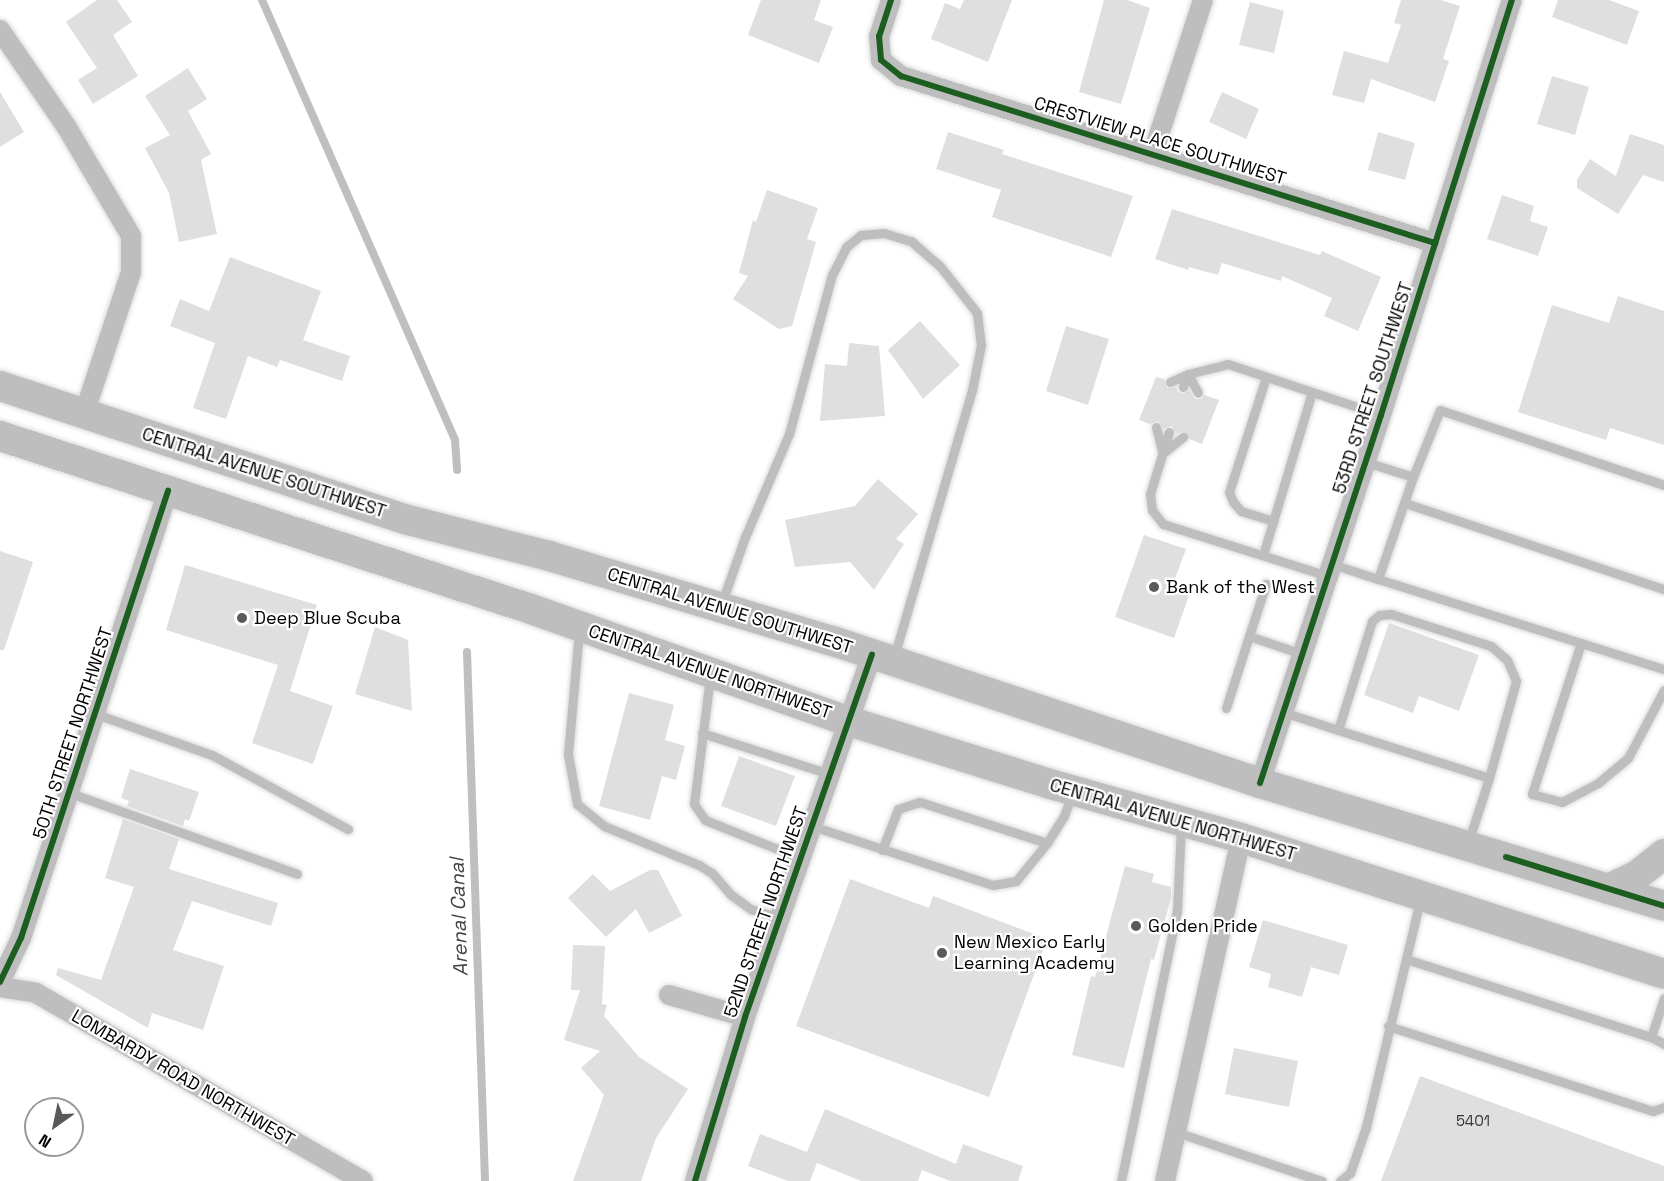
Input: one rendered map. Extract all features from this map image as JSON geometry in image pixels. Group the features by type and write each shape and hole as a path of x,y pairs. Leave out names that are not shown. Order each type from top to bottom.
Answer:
{"main road":[{"name":"CENTRAL AVENUE SOUTHWEST","path":"0,386 408,520 549,556 836,642 1260,783 1664,906"},
{"name":"CENTRAL AVENUE NORTHWEST","path":"0,436 531,609 848,721 1241,838 1664,974"},
{"path":"1608,889 1636,876 1664,854"}],"street":[{"name":"CRESTVIEW PLACE SOUTHWEST","path":"891,0 879,36 881,60 901,76 1435,243"},
{"path":"1152,153 1203,0"},
{"name":"53RD STREET SOUTHWEST","path":"1260,783 1366,462 1512,0"},
{"path":"0,30 66,126 131,236 131,272 84,414"},
{"name":"50TH STREET NORTHWEST","path":"0,982 21,938 168,491"},
{"name":"52ND STREET NORTHWEST","path":"695,1181 745,1017 848,721 882,659"},
{"path":"1165,1181 1241,838"},
{"name":"LOMBARDY ROAD NORTHWEST","path":"0,987 36,993 363,1181"},
{"path":"669,995 745,1017"}],"lane":[{"path":"720,607 789,434 832,275 846,247 861,235 884,233 911,241 939,265 977,313 981,345 972,390 882,659"},
{"path":"1170,382 1188,374 1228,364 1381,415"},
{"path":"1183,387 1188,374"},
{"path":"1188,374 1198,393"},
{"path":"1266,377 1229,492 1233,502 1241,511 1273,521"},
{"path":"1263,555 1312,392"},
{"path":"1378,579 1413,477 1440,410 1664,484"},
{"path":"1156,427 1163,453"},
{"path":"1169,432 1150,494 1152,510 1163,524 1263,555 1378,579 1664,669"},
{"path":"1163,453 1183,437"},
{"path":"1366,462 1413,477"},
{"path":"1405,503 1664,589"},
{"path":"1227,708 1266,584"},
{"path":"1338,730 1372,621 1380,615 1391,614 1491,646 1507,660 1516,681 1489,778 1467,845"},
{"path":"580,626 570,707 568,754 577,804 604,826 699,865 712,873 730,894 751,909 780,918"},
{"path":"1249,636 1302,654"},
{"path":"1581,643 1532,794 1562,802 1598,783 1628,758 1664,690"},
{"path":"711,671 694,804 705,819 800,858"},
{"path":"1283,712 1489,778"},
{"path":"96,714 212,755 348,829"},
{"path":"702,733 830,774"},
{"path":"812,826 993,885 1016,881 1047,843 1064,816 1074,790"},
{"path":"70,793 297,874"},
{"path":"882,850 898,808 920,802 1047,843"},
{"path":"1121,1181 1177,911 1182,821"},
{"path":"1340,1181 1350,1173 1366,1127 1388,1026 1421,895"},
{"path":"1406,959 1651,1037 1664,1044"},
{"path":"1651,1037 1664,998"},
{"path":"1388,1026 1631,1105 1653,1111 1664,1107"},
{"path":"1176,1132 1322,1181"}],"building":[{"path":"97,0 117,0 132,22 113,35 138,76 93,104 78,80 97,68 66,22"},
{"path":"761,0 821,0 814,20 833,27 819,63 748,35"},
{"path":"964,0 1012,0 988,62 931,39 945,3 960,9"},
{"path":"1104,0 1127,0 1150,8 1121,104 1079,92"},
{"path":"1401,0 1441,0 1460,6 1443,59 1449,61 1435,102 1371,79 1364,103 1332,95 1344,51 1388,63 1401,25 1394,23"},
{"path":"1558,0 1609,0 1639,11 1627,45 1552,17"},
{"path":"1250,2 1284,11 1274,53 1239,45"},
{"path":"188,68 207,99 188,111 211,154 201,160 217,234 179,242 169,193 145,148 170,135 145,96"},
{"path":"1552,76 1589,87 1575,135 1537,124"},
{"path":"0,92 24,132 0,147"},
{"path":"1222,92 1259,109 1246,139 1209,122"},
{"path":"948,132 1004,150 1002,154 1133,196 1111,257 992,217 1001,190 936,169"},
{"path":"1378,132 1415,143 1405,180 1368,170"},
{"path":"1630,134 1664,145 1664,182 1643,175 1618,214 1577,188 1577,180 1590,159 1616,176"},
{"path":"767,190 818,208 807,239 816,242 792,326 779,329 733,299 748,276 739,273 753,220 756,222"},
{"path":"1502,195 1534,206 1530,221 1548,227 1538,256 1487,239"},
{"path":"1172,209 1320,255 1322,251 1381,277 1358,331 1324,316 1332,298 1282,276 1281,281 1222,263 1218,275 1189,267 1188,270 1155,259"},
{"path":"230,257 321,291 303,340 350,356 342,381 280,360 277,367 248,356 226,419 193,408 215,343 170,326 180,299 209,311"},
{"path":"1618,296 1664,311 1664,445 1610,428 1606,440 1518,412 1552,305 1609,323"},
{"path":"920,321 960,365 923,399 888,350"},
{"path":"1066,326 1109,339 1088,405 1046,391"},
{"path":"849,343 879,346 885,416 820,421 825,364 847,366"},
{"path":"1156,377 1164,379 1167,388 1176,387 1178,392 1183,394 1189,390 1195,399 1201,399 1204,395 1219,400 1202,444 1189,439 1185,431 1176,434 1172,426 1163,429 1158,421 1150,424 1139,420"},
{"path":"878,479 918,514 896,539 904,544 874,590 850,562 795,567 785,520 855,506"},
{"name":"Bank of the West","path":"1144,535 1186,549 1173,584 1191,590 1174,638 1115,617"},
{"path":"0,551 33,562 4,650 0,650"},
{"name":"Deep Blue Scuba","path":"185,565 317,605 290,691 333,706 313,764 252,743 278,665 166,630"},
{"path":"1389,623 1479,655 1459,711 1419,696 1413,713 1364,695"},
{"path":"375,627 408,640 412,711 355,694"},
{"path":"629,693 674,705 665,740 685,746 676,780 662,776 650,820 599,806"},
{"path":"739,756 795,776 776,826 721,806"},
{"path":"130,769 199,792 189,821 185,819 183,826 127,806 129,801 121,798"},
{"path":"123,819 179,839 169,869 278,903 271,926 192,901 173,950 224,966 203,1030 152,1013 148,1028 56,975 58,968 101,980 134,887 105,878"},
{"path":"1125,866 1154,874 1152,882 1171,887 1171,898 1154,960 1151,959 1124,1068 1072,1055 1091,976 1095,977"},
{"path":"650,870 658,870 682,916 649,933 636,909 606,937 568,898 593,874 610,891"},
{"path":"850,879 929,908 933,896 1047,939 989,1097 796,1026"},
{"path":"1263,920 1348,945 1339,975 1311,967 1302,997 1268,987 1271,974 1249,967"},
{"path":"573,945 605,946 602,1004 607,1005 604,1016 639,1057 688,1089 656,1138 641,1181 573,1181 604,1095 581,1068 600,1051 564,1040 580,990 571,990"},
{"path":"1234,1048 1298,1061 1289,1107 1225,1094"},
{"path":"1420,1076 1664,1166 1664,1181 1381,1181"},
{"path":"825,1109 956,1164 963,1144 1023,1166 1018,1181 950,1181 922,1170 918,1181 861,1181 817,1163 810,1181 788,1181 748,1166 760,1134 807,1152"}],"waterway":[{"path":"262,0 455,440 457,470"},
{"name":"Arenal Canal","path":"467,652 485,1181"}],"cycle path":[{"path":"891,0 879,36 881,60 901,76 1435,243"},
{"path":"1260,783 1381,415 1512,0"},
{"path":"0,982 21,938 168,491"},
{"path":"695,1181 745,1017 872,655"},
{"path":"1506,857 1664,906"}],"place":[{"name":"Bank of the West","path":"1154,587"},
{"name":"Deep Blue Scuba","path":"242,618"},
{"name":"Golden Pride","path":"1136,926"},
{"name":"New Mexico Early Learning Academy","path":"942,953"}]}
